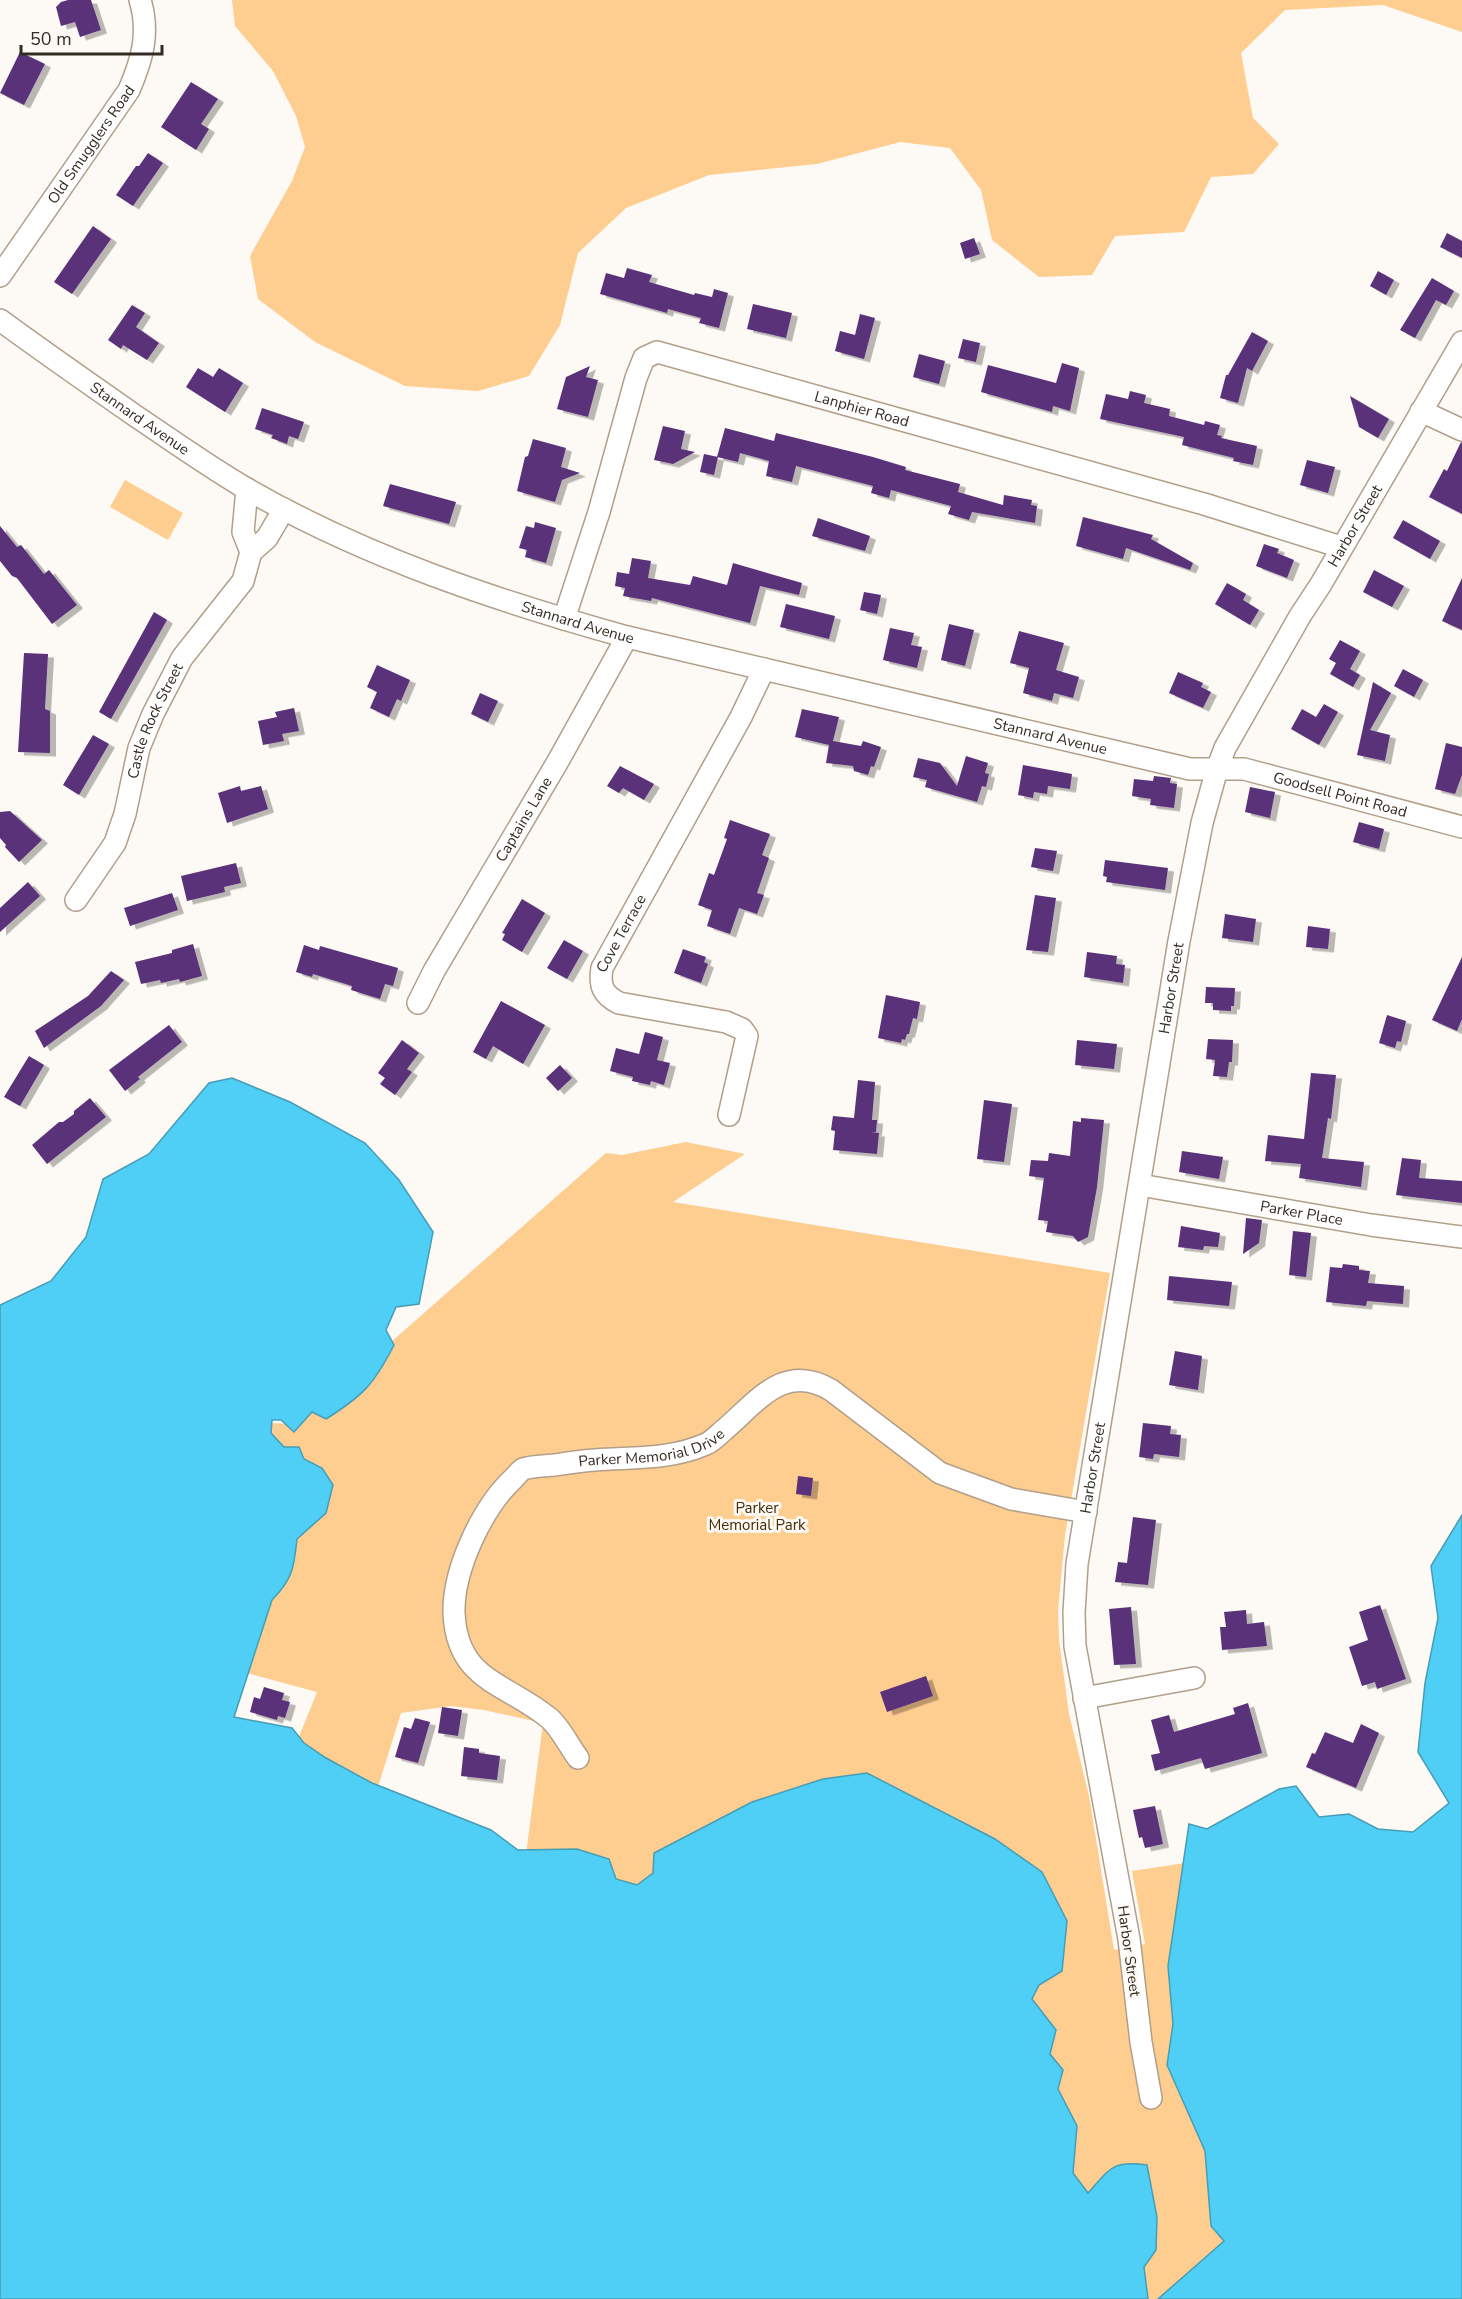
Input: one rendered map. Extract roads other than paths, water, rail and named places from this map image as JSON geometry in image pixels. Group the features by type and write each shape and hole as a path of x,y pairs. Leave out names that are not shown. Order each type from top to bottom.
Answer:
{"street":[{"name":"Old Smugglers Road","path":"0,276 129,90 141,62 145,38 140,0"},
{"name":"Stannard Avenue","path":"0,320 195,457 247,489 284,509 421,571 564,619 627,636 1190,769 1217,769"},
{"name":"Harbor Street","path":"1151,2098 1141,2042 1127,1929 1105,1797 1084,1698 1076,1646 1074,1613 1077,1564 1188,891 1202,823 1217,769 1241,719 1462,342"},
{"name":"Lanphier Road","path":"564,619 599,512 636,378 644,358 657,352 1204,504 1341,547"},
{"path":"1421,411 1462,430"},
{"name":"Castle Rock Street","path":"247,489 243,532 251,552"},
{"name":"Castle Rock Street","path":"76,900 116,843 125,814 139,748 153,714 182,658 243,581 251,552 267,538 284,509"},
{"name":"Captains Lane","path":"418,1003 434,971 557,763 627,636"},
{"name":"Cove Terrace","path":"729,1115 747,1036 742,1029 726,1022 619,1003 608,997 602,988 600,979 602,968 741,717 764,669"},
{"name":"Goodsell Point Road","path":"1217,769 1244,769 1462,827"},
{"name":"Parker Place","path":"1140,1185 1360,1223 1462,1237"},
{"name":"Parker Memorial Drive","path":"578,1758 551,1719 477,1672 464,1657 460,1646 454,1612 469,1544 504,1487 523,1469 594,1460 667,1456 708,1443 763,1393 780,1384 800,1378 817,1382 831,1390 940,1473 1011,1499 1086,1512"},
{"path":"1084,1698 1194,1678"}],"water":[{"path":"232,1078 290,1102 365,1143 399,1180 433,1232 419,1304 396,1307 386,1330 394,1345 367,1388 326,1419 312,1412 294,1432 281,1420 272,1420 271,1433 284,1447 299,1447 304,1459 322,1468 333,1485 326,1513 297,1539 291,1572 284,1586 272,1600 234,1717 292,1728 304,1743 372,1783 491,1830 518,1850 577,1849 609,1859 616,1879 637,1885 653,1873 654,1853 752,1802 823,1779 867,1773 995,1839 1042,1872 1067,1921 1062,1971 1039,1985 1032,1999 1056,2030 1050,2054 1063,2070 1058,2089 1077,2126 1073,2173 1088,2193 1107,2172 1118,2165 1147,2165 1157,2217 1156,2250 1144,2267 1148,2299 0,2299 0,1305 51,1281 86,1237 103,1179 149,1154 209,1083"},
{"path":"1462,1515 1462,2299 1158,2299 1224,2241 1211,2226 1205,2151 1167,2065 1173,2024 1168,1966 1189,1824 1207,1829 1279,1789 1296,1786 1319,1817 1349,1814 1378,1829 1413,1832 1449,1803 1418,1752 1425,1683 1438,1618 1431,1566"}],"park label":[{"name":"Parker Memorial Park","path":"757,1516"}]}
